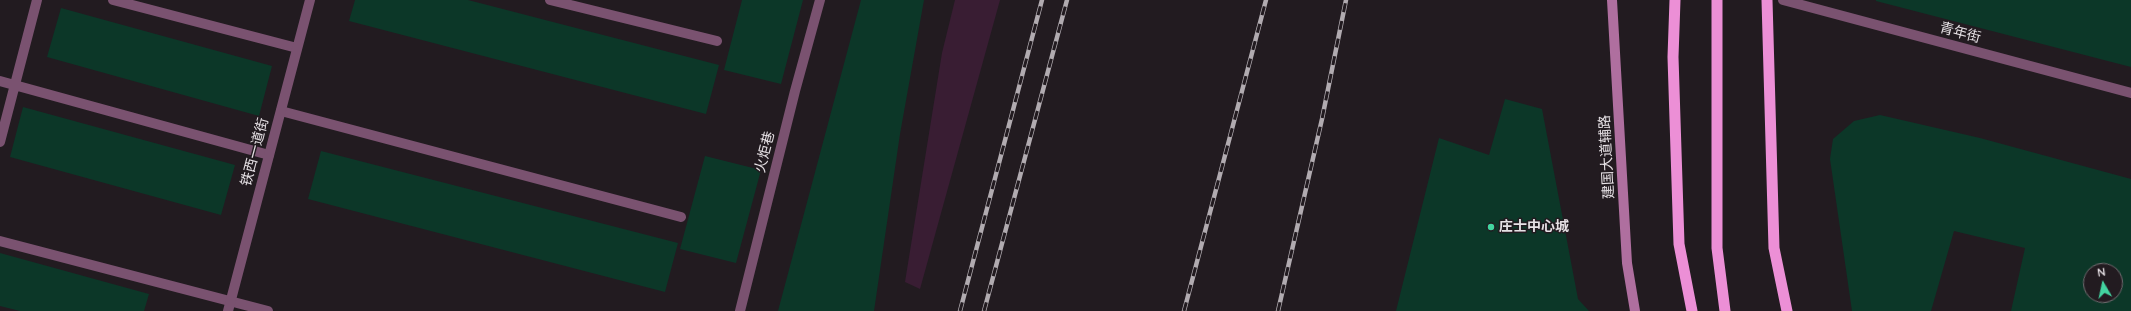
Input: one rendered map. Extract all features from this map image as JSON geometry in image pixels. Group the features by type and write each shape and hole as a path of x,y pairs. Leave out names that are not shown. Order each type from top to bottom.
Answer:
{"highway":[{"path":"1675,0 1673,57 1679,244 1692,311"},
{"path":"1717,0 1717,248 1725,311"},
{"path":"1767,0 1774,248 1787,311"}],"main road":[{"name":"建国大道辅路","path":"1612,0 1627,263 1635,311"}],"street":[{"path":"0,142 37,0"},
{"path":"113,0 297,48"},
{"name":"铁西一道街","path":"229,306 310,0"},
{"path":"550,0 717,41"},
{"name":"火炬巷","path":"740,311 795,91 820,0"},
{"name":"青年街","path":"1783,0 2131,93"},
{"path":"0,81 269,155"},
{"path":"281,111 681,217"},
{"path":"0,241 229,306 268,311"}],"shaded area":[{"path":"955,0 1000,0 920,289 905,282 942,53"}],"building":[{"path":"355,0 468,0 719,65 706,114 349,21"},
{"path":"742,0 803,0 781,84 724,70"},
{"path":"861,0 924,0 900,134 874,311 778,311"},
{"path":"2131,0 2131,67 1876,1"},
{"path":"61,8 272,66 259,116 47,57"},
{"name":"庄士中心城","path":"1505,99 1542,109 1578,299 1589,311 1396,311 1439,138 1489,155"},
{"path":"23,107 235,165 221,215 10,157"},
{"path":"1880,115 1980,138 2131,179 2131,311 2011,311 2025,248 1954,231 1931,311 1852,311 1830,159 1833,139 1854,121"},
{"path":"321,151 678,243 665,292 308,199"},
{"path":"705,156 761,170 736,263 680,249"},
{"path":"0,253 149,294 144,311 20,311 0,306"}],"railway":[{"path":"960,311 1042,0"},
{"path":"984,311 1067,0"},
{"path":"1184,311 1266,0"},
{"path":"1278,311 1322,119 1346,0"}],"place":[{"name":"庄士中心城","path":"1491,227"}]}
